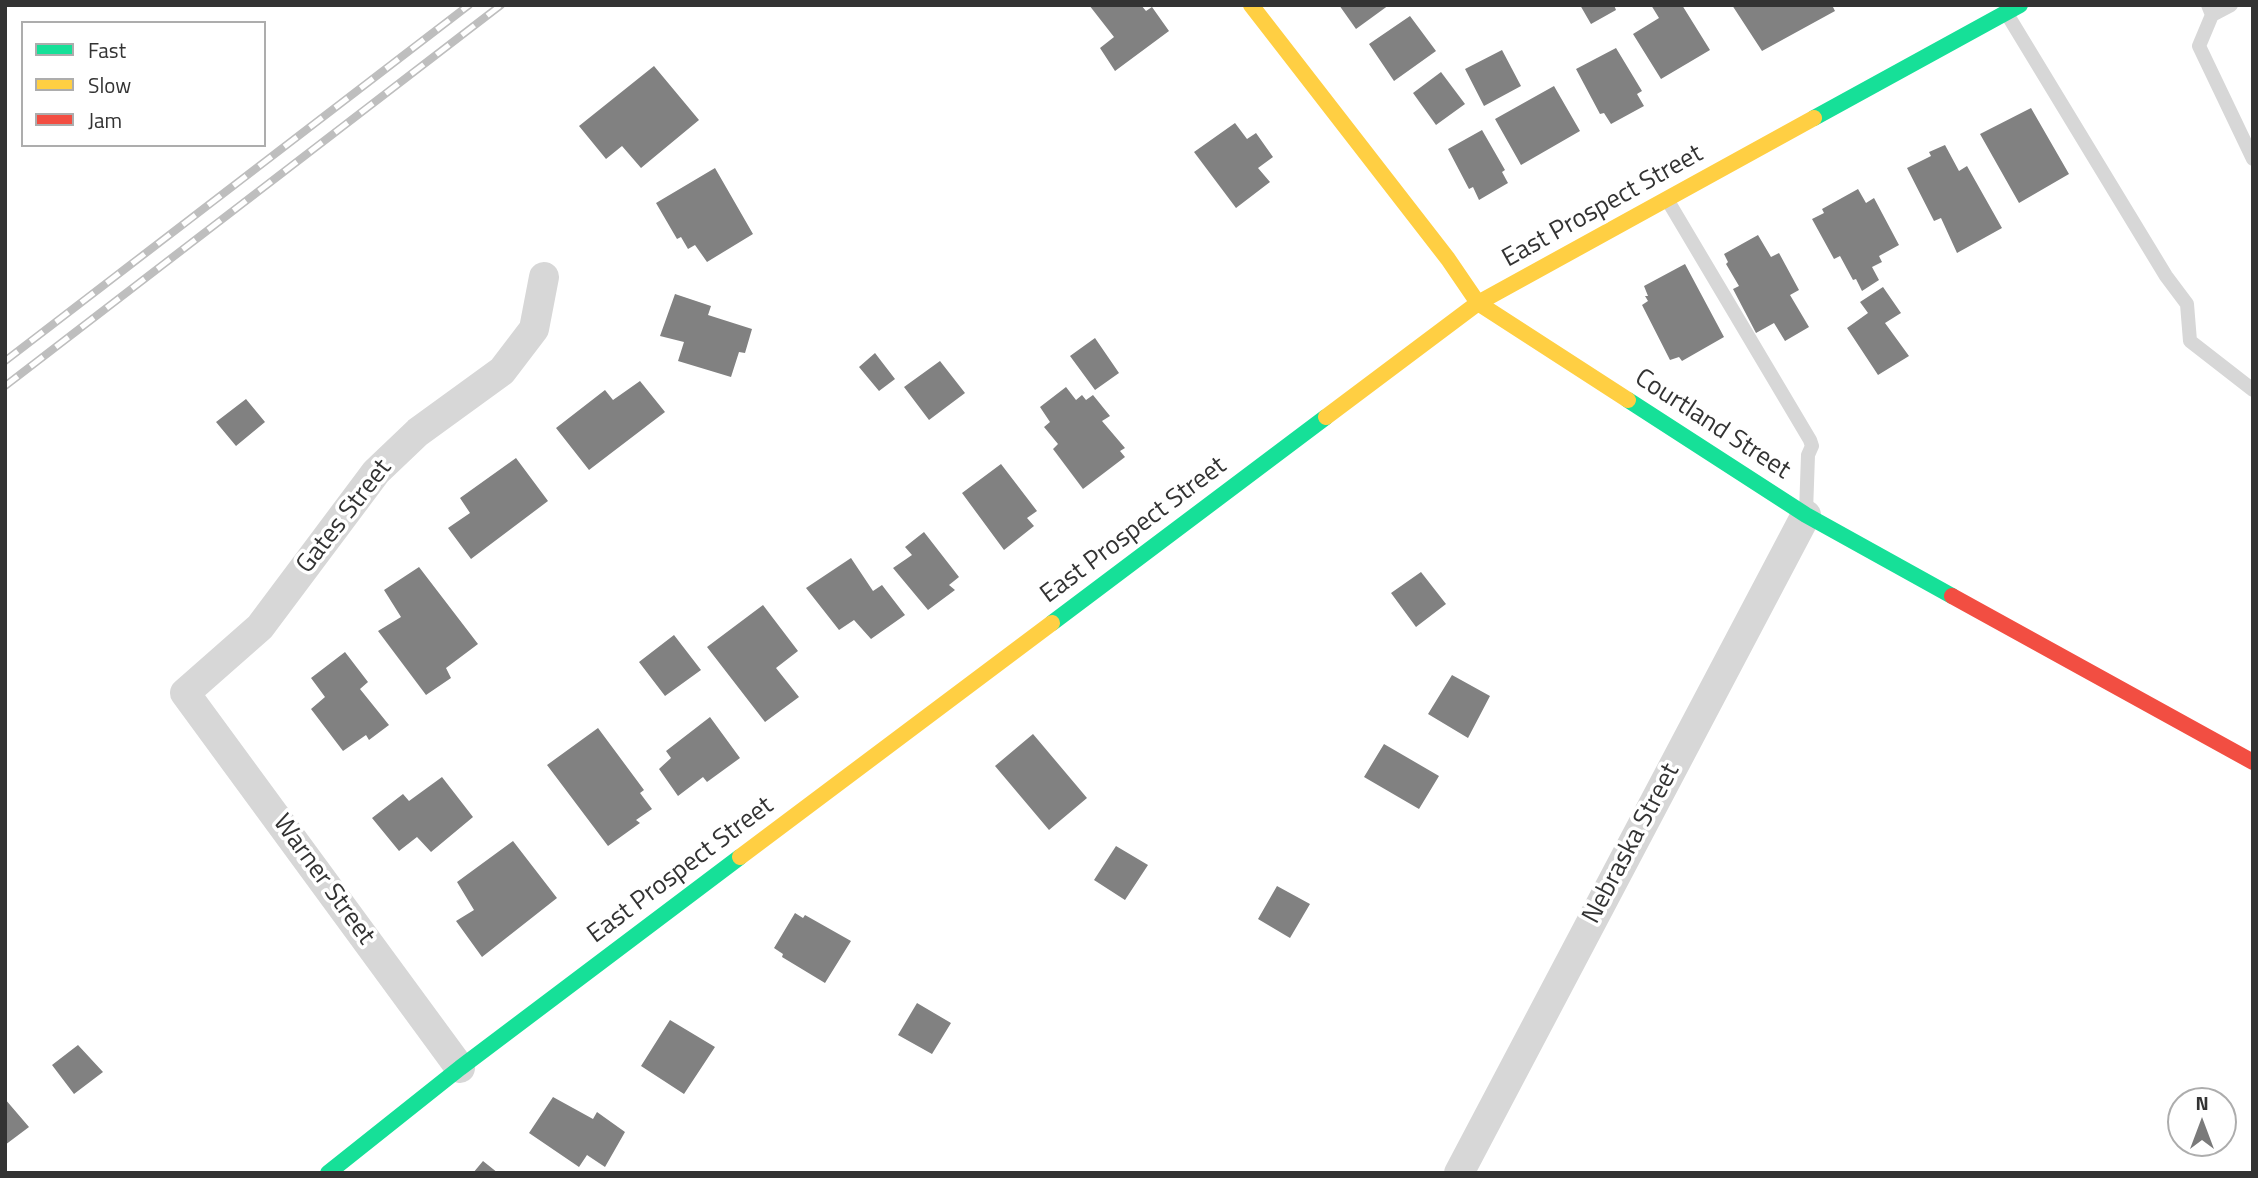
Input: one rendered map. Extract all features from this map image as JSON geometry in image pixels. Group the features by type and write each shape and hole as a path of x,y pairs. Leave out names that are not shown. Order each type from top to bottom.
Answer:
{"street":[{"name":"Courtland Street","path":"1251,5 1448,259 1478,303 1806,515 2253,762"},
{"name":"East Prospect Street","path":"328,1173 460,1068 1478,303 2013,9"},
{"name":"Gates Street","path":"185,693 260,626 376,471 418,432 502,371 534,329 544,276"},
{"name":"Nebraska Street","path":"1459,1173 1806,515"},
{"name":"Warner Street","path":"185,693 460,1068"}],"lane":[{"path":"2231,5 2210,10 2199,46 2253,159"},
{"path":"2013,9 2166,276 2187,304 2190,341 2253,390"},
{"path":"1667,200 1810,440 1812,446 1808,455 1806,515"}],"building":[{"path":"1089,5 1141,5 1146,11 1152,7 1169,31 1115,71 1100,48 1114,37"},
{"path":"1339,5 1389,5 1356,29"},
{"path":"1580,5 1614,5 1616,10 1591,24"},
{"path":"1651,5 1682,5 1710,50 1661,79 1633,34 1659,18"},
{"path":"1732,5 1832,5 1835,11 1762,51"},
{"path":"1410,16 1436,51 1394,81 1369,44"},
{"path":"1616,48 1642,91 1637,94 1644,106 1611,124 1604,113 1600,114 1576,69"},
{"path":"1502,50 1521,86 1484,106 1465,69"},
{"path":"654,66 699,120 641,168 622,146 606,159 579,126"},
{"path":"1441,72 1465,104 1436,125 1413,93"},
{"path":"1554,86 1580,131 1521,165 1495,119"},
{"path":"2031,108 2069,174 2019,203 1980,134"},
{"path":"1235,123 1247,139 1256,133 1273,157 1258,168 1270,182 1236,208 1194,152"},
{"path":"1482,130 1505,170 1502,172 1508,183 1479,200 1473,187 1469,189 1448,149"},
{"path":"1945,145 1959,171 1967,166 2002,228 1957,253 1941,218 1934,221 1907,168 1931,156 1929,152"},
{"path":"715,168 753,234 707,262 695,245 688,249 681,237 677,239 656,203"},
{"path":"1858,189 1866,203 1874,198 1899,245 1879,256 1882,262 1872,267 1879,280 1862,291 1840,256 1834,259 1812,219 1824,213 1822,209"},
{"path":"1758,235 1771,257 1779,253 1799,290 1790,295 1809,327 1785,341 1774,323 1756,333 1733,289 1739,286 1726,264 1728,262 1724,254"},
{"path":"1685,264 1724,337 1682,361 1679,357 1670,360 1642,305 1648,301 1644,286"},
{"path":"1883,287 1901,313 1885,323 1909,356 1878,375 1847,328 1868,313 1860,302"},
{"path":"675,294 711,306 708,315 752,329 745,353 739,352 731,377 678,361 684,342 660,336"},
{"path":"1095,338 1119,373 1095,390 1070,356"},
{"path":"875,353 895,379 879,391 859,367"},
{"path":"940,361 965,393 929,420 904,387"},
{"path":"640,381 665,412 589,470 556,428 605,390 613,400"},
{"path":"1066,387 1076,400 1082,395 1086,400 1093,395 1110,416 1102,421 1125,448 1120,451 1125,457 1083,489 1053,449 1058,444 1044,427 1050,422 1040,407"},
{"path":"246,399 265,422 236,446 216,422"},
{"path":"516,458 548,501 471,559 448,528 470,513 460,498"},
{"path":"1001,464 1037,511 1027,518 1034,526 1004,550 962,493"},
{"path":"924,532 959,577 949,585 955,590 928,610 893,568 912,555 905,547"},
{"path":"851,558 873,591 882,585 905,615 871,639 854,620 839,630 806,588"},
{"path":"419,567 478,644 446,668 451,678 426,695 378,631 401,617 384,590"},
{"path":"1421,572 1446,604 1416,627 1391,593"},
{"path":"763,605 798,651 776,668 799,697 765,722 707,647"},
{"path":"674,635 701,670 665,696 639,662"},
{"path":"345,652 368,682 360,689 389,725 369,740 366,735 343,751 311,709 325,697 311,678"},
{"path":"1452,675 1490,696 1468,738 1428,714"},
{"path":"710,717 740,758 707,782 703,777 678,796 659,769 671,758 666,751"},
{"path":"598,728 644,790 640,793 652,809 636,820 640,823 608,846 547,765"},
{"path":"1033,734 1087,798 1049,830 995,766"},
{"path":"1384,744 1439,776 1419,809 1364,777"},
{"path":"442,777 473,817 431,852 417,837 399,851 372,818 403,794 409,801"},
{"path":"513,841 557,898 482,957 456,921 474,910 457,882"},
{"path":"1116,846 1148,865 1125,900 1094,880"},
{"path":"1277,886 1310,904 1290,938 1258,919"},
{"path":"795,913 803,918 805,915 851,941 825,983 782,957 783,954 774,948"},
{"path":"917,1003 951,1023 932,1054 898,1035"},
{"path":"670,1020 715,1047 684,1094 641,1066"},
{"path":"78,1045 103,1072 74,1094 52,1065"},
{"path":"553,1097 593,1119 597,1112 625,1132 605,1167 587,1155 579,1167 529,1133"},
{"path":"5,1099 29,1127 5,1145"},
{"path":"483,1161 498,1173 473,1173"}],"railway":[{"path":"5,361 469,5"},
{"path":"5,386 501,5"}],"traffic: fast":[{"path":"1814,118 2020,5"},
{"path":"1628,400 1806,515 1952,596"},
{"path":"1052,623 1326,417"},
{"path":"328,1173 460,1068 740,857"}],"traffic: slow":[{"path":"1251,5 1448,259 1478,303 1628,400"},
{"path":"1326,417 1478,303 1814,118"},
{"path":"740,857 1052,623"}],"traffic: jam":[{"path":"1952,596 2253,762"}]}
